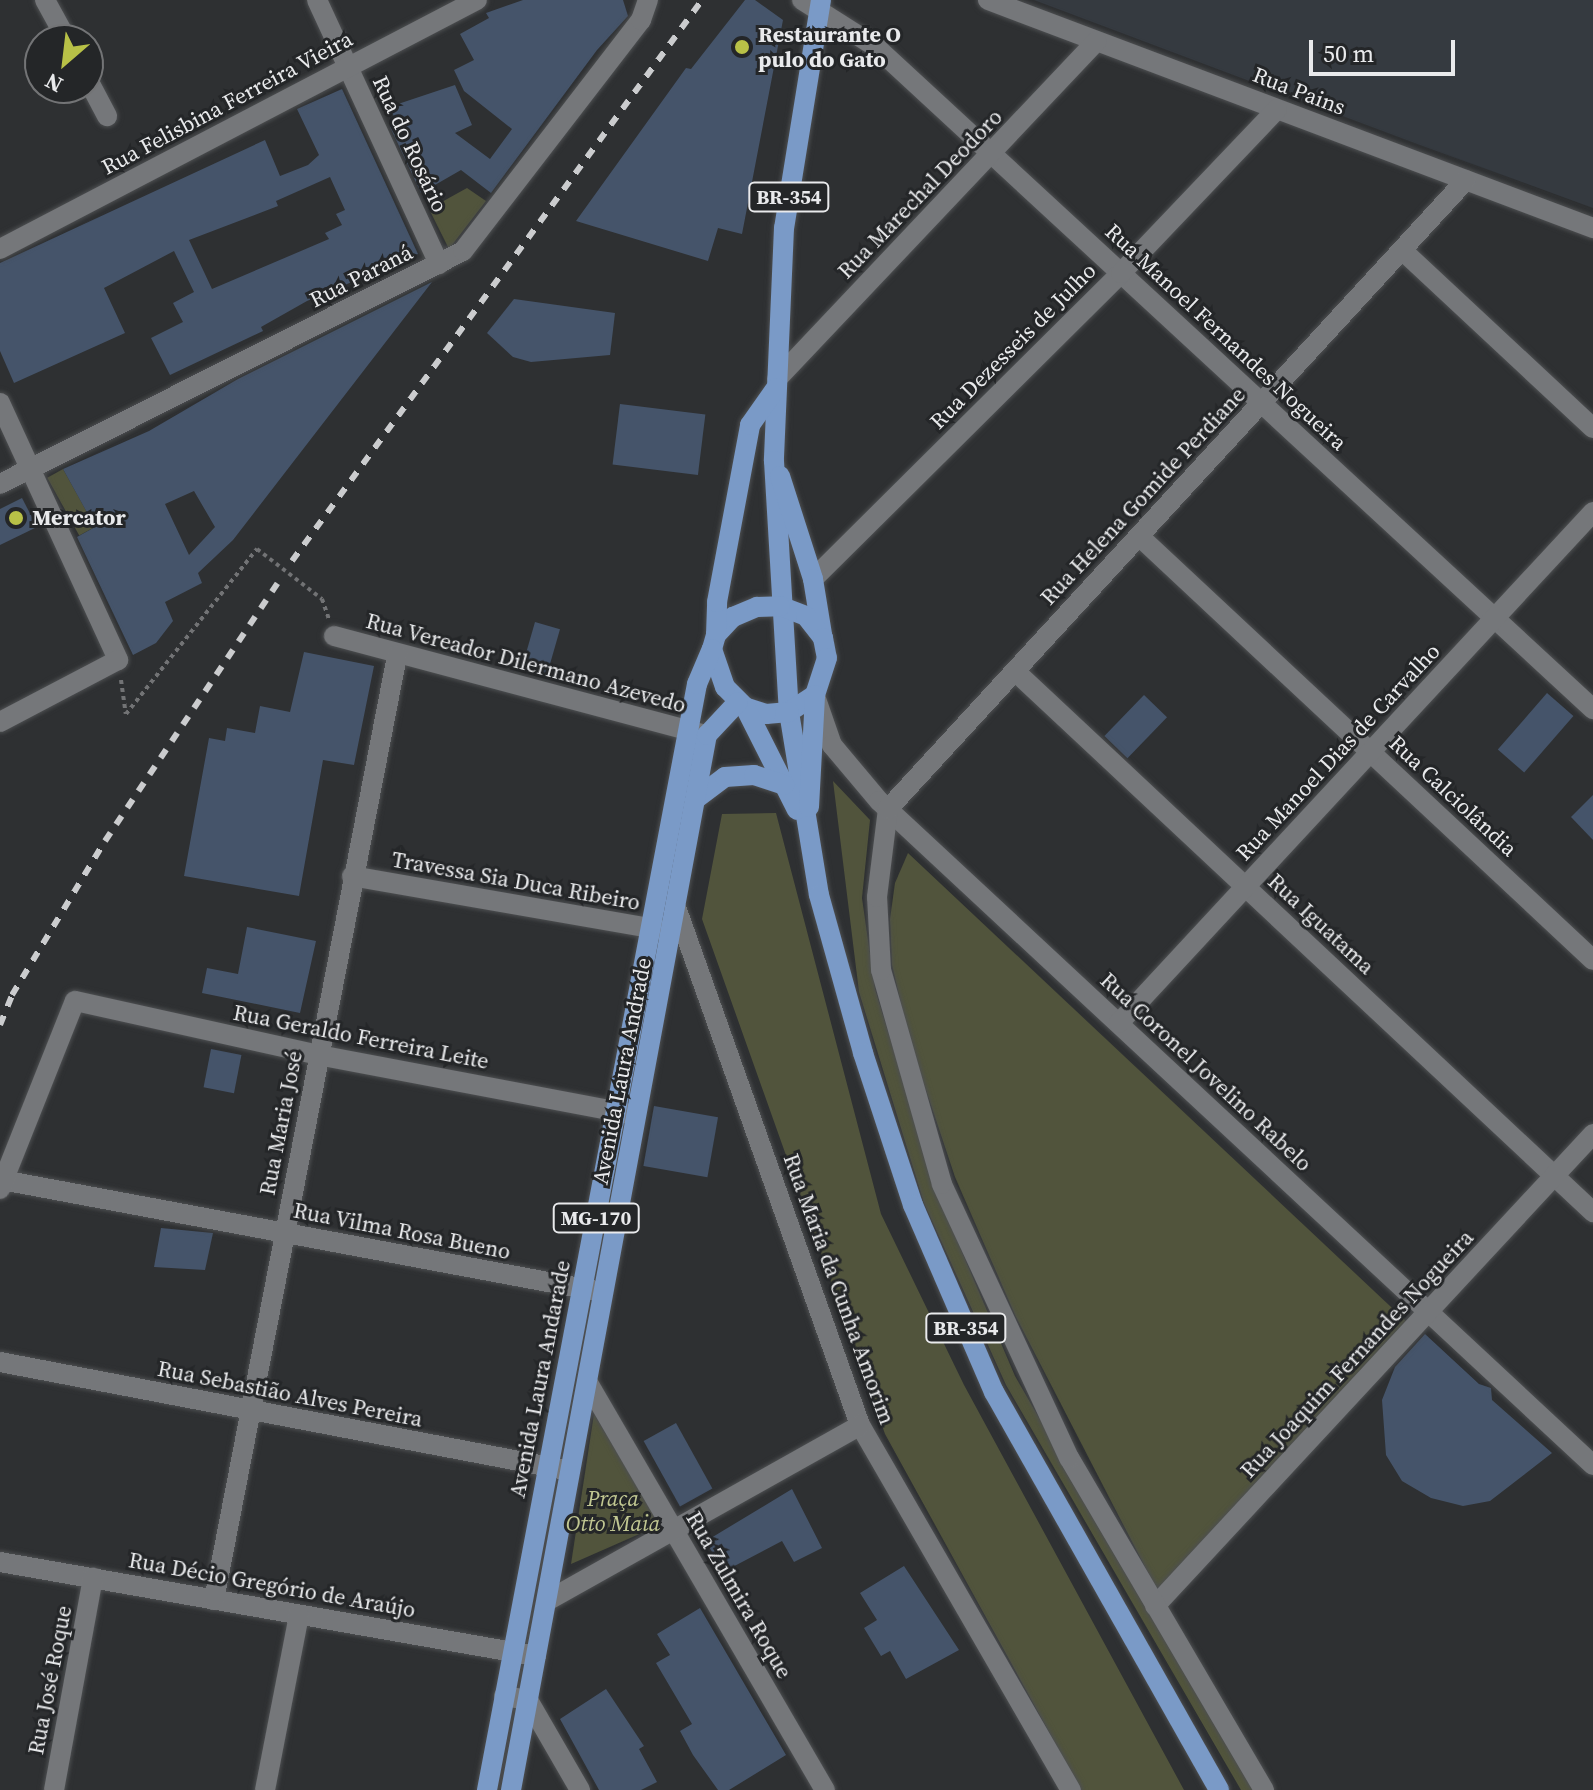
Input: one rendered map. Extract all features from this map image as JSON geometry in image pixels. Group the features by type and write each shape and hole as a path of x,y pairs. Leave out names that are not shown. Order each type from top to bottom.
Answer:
{"main road":[{"name":"BR-354","path":"814,3 784,228 774,461 780,606 789,712 805,827 863,1053 913,1205 994,1392 1219,1790"},
{"path":"776,383 750,425 717,602 714,642 716,670 742,705 805,827"},
{"path":"774,461 813,579 827,658 815,695 814,773 805,827"},
{"path":"714,642 733,617 757,607 780,606 806,616 823,638"},
{"name":"Avenida Laura Andarade","path":"487,1790 650,929 698,733 697,684 714,642"},
{"path":"742,705 766,714 789,712 815,695"},
{"path":"698,733 742,705"},
{"name":"Avenida Laura Andrade","path":"511,1790 697,798 698,733"},
{"path":"697,798 725,777 754,775 784,785"}],"street":[{"path":"45,0 58,24"},
{"name":"Rua do Rosário","path":"317,0 439,264"},
{"name":"Rua Felisbina Ferreira Vieira","path":"0,249 477,0"},
{"name":"Rua Paraná","path":"0,484 463,251 641,20 648,0"},
{"name":"Rua Pains","path":"988,0 1593,228"},
{"name":"Rua Manoel Fernandes Nogueira","path":"814,3 876,47 1593,709"},
{"name":"Rua Marechal Deodoro","path":"776,383 1097,41"},
{"path":"101,104 107,116"},
{"name":"Rua Dezesseis de Julho","path":"813,579 1121,273 1277,109"},
{"name":"Rua Helena Gomide Perdiane","path":"888,809 1466,180"},
{"path":"1402,250 1593,428"},
{"path":"0,403 118,660 0,722"},
{"name":"Rua Manoel Dias de Carvalho","path":"1119,1023 1593,512"},
{"name":"Rua Calciolândia","path":"1139,536 1593,960"},
{"name":"Rua Vereador Dilermano Azevedo","path":"334,636 397,656 698,733"},
{"name":"Rua Maria José","path":"214,1600 397,656"},
{"name":"Rua Iguatama","path":"1015,671 1593,1212"},
{"name":"Rua Coronel Jovelino Rabelo","path":"815,695 832,745 888,809 1593,1465"},
{"path":"888,809 877,897 879,958 898,1044 942,1184 1069,1458 1264,1790"},
{"name":"Travessa Sia Duca Ribeiro","path":"352,876 673,932"},
{"name":"Rua Maria da Cunha Amorim","path":"677,910 860,1425 1071,1790"},
{"name":"Rua Geraldo Ferreira Leite","path":"1,1184 75,1001 318,1055 639,1115"},
{"name":"Rua Joaquim Fernandes Nogueira","path":"1155,1606 1593,1134"},
{"name":"Rua Vilma Rosa Bueno","path":"1,1184 605,1292"},
{"name":"Rua Sebastião Alves Pereira","path":"0,1362 571,1470"},
{"name":"Rua Zulmira Roque","path":"588,1383 825,1790"},
{"path":"547,1601 860,1425"},
{"name":"Rua Décio Gregório de Araújo","path":"0,1562 536,1656"},
{"name":"Rua José Roque","path":"54,1790 93,1578"},
{"path":"265,1790 299,1615"},
{"path":"504,1696 528,1700 580,1790"}],"path":[{"path":"118,660 126,714 257,549 322,599"}],"shaded area":[{"path":"1034,0 1593,0 1593,208 1420,145"}],"green space":[{"path":"467,188 486,201 449,249 429,209"},
{"path":"63,469 95,527 79,535 47,478"},
{"path":"833,781 870,820 862,898 875,989 938,1196 1015,1376 1253,1790 1241,1790 1006,1385 924,1203 859,992"},
{"path":"776,813 881,1214 964,1385 1184,1790 1081,1790 885,1434 702,919 722,814"},
{"path":"908,853 1407,1322 1158,1592 1015,1315 955,1177 910,1042 892,965 890,919 895,883"},
{"name":"Praça Otto Maia","path":"594,1414 660,1525 571,1564"}],"building":[{"path":"523,0 623,0 628,16 597,50 491,193 461,170 421,193 390,127 397,122 389,107 455,85 472,125 455,133 490,159 512,129 464,91 454,70 474,60 460,34 489,18 486,13"},
{"path":"745,0 755,0 783,20 742,234 718,228 708,261 576,221 686,68 691,69"},
{"path":"342,89 418,254 307,301 261,327 263,331 170,375 151,338 183,322 173,303 194,292 174,251 104,288 125,333 14,383 0,351 0,263 265,140 280,176 308,165 319,155 297,109","holes":["330,177 345,210 336,214 342,225 325,233 329,239 212,289 189,240 278,206 276,201"]},
{"path":"432,282 233,540 198,573 202,583 165,602 173,621 156,643 133,655 77,537 95,527 63,469 149,431 238,379","holes":["194,491 215,527 189,555 165,504"]},
{"path":"514,299 615,313 610,355 531,362 513,357 487,333"},
{"path":"620,404 705,414 698,475 613,465"},
{"name":"Mercator","path":"22,498 37,527 0,545 0,509"},
{"path":"535,622 560,629 546,676 521,669"},
{"path":"304,652 374,666 354,765 323,760 299,896 184,876 209,738 225,741 227,728 255,733 260,706 290,712"},
{"path":"1547,693 1573,716 1524,773 1498,750"},
{"path":"1144,695 1167,717 1127,758 1104,736"},
{"path":"1593,795 1593,840 1571,817"},
{"path":"247,927 316,941 300,1013 202,993 207,968 238,974"},
{"path":"211,1049 241,1055 234,1093 204,1087"},
{"path":"654,1106 718,1117 707,1177 643,1166"},
{"path":"161,1228 213,1233 205,1270 154,1267"},
{"path":"1425,1334 1479,1384 1491,1388 1492,1400 1552,1453 1490,1501 1463,1506 1431,1498 1402,1481 1386,1455 1382,1400 1395,1367"},
{"path":"676,1423 712,1489 680,1507 644,1441"},
{"path":"792,1489 822,1548 794,1562 782,1541 723,1572 706,1541"},
{"path":"904,1566 959,1650 906,1679 890,1651 881,1656 864,1628 877,1620 860,1593"},
{"path":"700,1608 786,1755 729,1790 718,1790 693,1755 680,1731 692,1724 656,1663 670,1655 657,1634"},
{"path":"606,1689 644,1746 639,1749 657,1782 641,1790 599,1790 560,1719"}],"railway":[{"path":"292,561 702,0"},
{"path":"0,1025 12,995 105,841 281,578"}],"place":[{"name":"Restaurante O pulo do Gato","path":"742,47"},
{"name":"Mercator","path":"16,518"}]}
